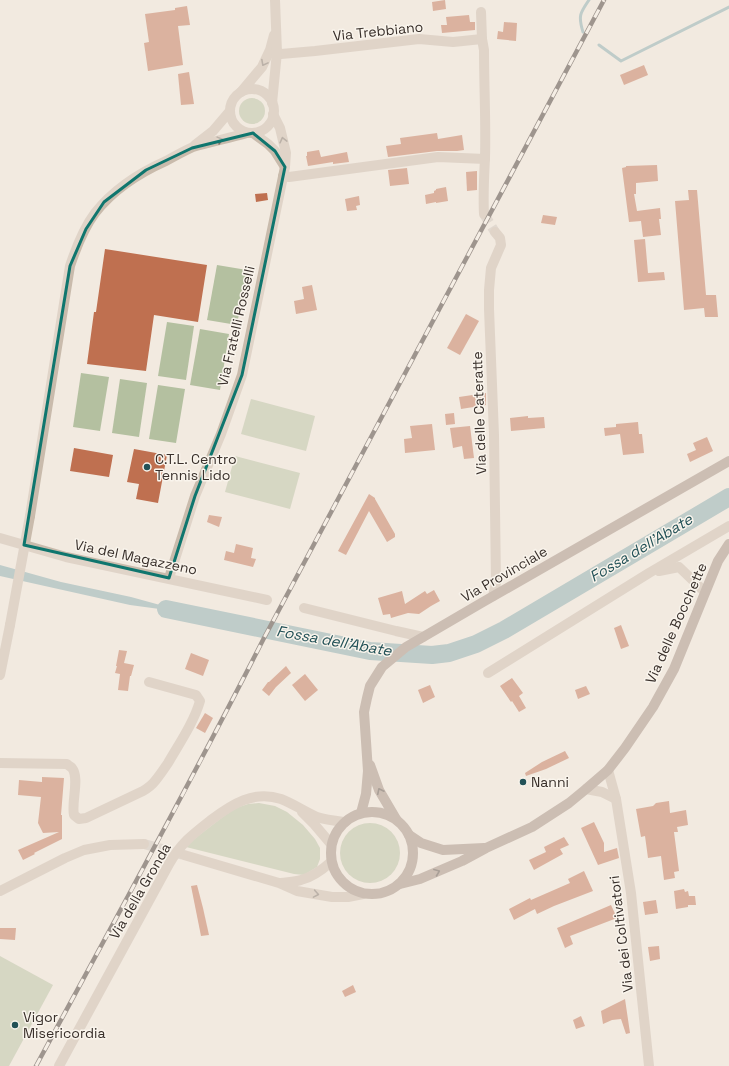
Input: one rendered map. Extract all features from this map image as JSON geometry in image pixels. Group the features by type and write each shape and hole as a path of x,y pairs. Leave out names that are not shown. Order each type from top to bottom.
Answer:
{"main road":[{"name":"Via Provinciale","path":"362,813 366,794 368,761 364,712 370,686 382,666 406,647 729,461"},
{"name":"Via delle Bocchette","path":"400,884 420,879 462,861 486,848 532,827 568,803 608,770 625,748 657,700 674,669 718,561 729,544"},
{"name":"Via Provinciale","path":"368,761 379,790 396,819"},
{"path":"373,812 385,814 396,819 404,826 413,845 413,856 407,876 392,890 373,895 363,894 349,887 338,876 331,862 331,844 338,828 353,816 362,813 373,812"},
{"name":"Via delle Bocchette","path":"409,835 421,843 443,850 486,848"}],"street":[{"path":"0,675 30,516 70,266 76,249 94,214 104,202 146,170 192,148 259,132 269,125 273,114 272,103 278,52 275,0"},
{"path":"480,12 484,50 484,214"},
{"path":"276,27 270,50 262,67 235,97 231,103 230,111 234,125 240,130 250,133 268,144 275,151 284,172 289,176 438,158 485,159"},
{"name":"Via Trebbiano","path":"278,52 281,54 315,51 419,39 453,42 482,39"},
{"path":"241,92 248,90 262,92 272,103"},
{"path":"192,148 213,131 230,111"},
{"name":"Via Fratelli Rosselli","path":"169,578 195,496 221,434 242,374 284,172 286,153 280,128 273,114"},
{"name":"Via delle Cateratte","path":"494,232 500,238 501,245 492,268 489,290 494,413 496,583 494,596"},
{"path":"488,673 649,573 729,526"},
{"name":"Via del Magazzeno","path":"0,538 66,557 267,600"},
{"path":"649,573 679,567 705,592"},
{"path":"304,608 423,637"},
{"path":"0,763 67,764 73,768 76,776 72,809 74,815 79,819 86,818 143,791 150,787 156,780 175,751 191,723 200,701 196,695 149,682"},
{"name":"Via dei Coltivatori","path":"608,770 616,799 631,893 649,1066"},
{"path":"586,789 602,792 616,799"},
{"name":"Via della Gronda","path":"59,1066 169,864 179,848 196,831 224,810 244,800 257,796 271,797 282,800 319,818 344,822"},
{"name":"Via della Gronda","path":"296,807 314,824 331,844"},
{"path":"0,891 84,850 110,845 144,844"},
{"path":"184,855 279,883 297,891 332,897 348,897 363,894"},
{"path":"279,883 300,881 305,879 318,873 331,862"}],"highlighted area":[{"path":"253,133 275,151 285,167 242,375 195,496 169,578 24,545 70,266 86,229 104,202 146,170 192,148"}],"green space":[{"path":"252,98 261,102 265,111 261,120 252,124 243,120 239,111 243,102"},
{"path":"217,265 247,270 237,325 207,320"},
{"path":"167,322 194,326 186,380 158,376"},
{"path":"200,329 229,334 220,390 190,385"},
{"path":"81,373 109,377 100,431 73,427"},
{"path":"120,379 147,383 139,437 112,433"},
{"path":"158,385 185,389 176,443 149,439"},
{"path":"251,399 315,416 306,451 241,434"},
{"path":"235,456 300,473 290,509 225,492"},
{"path":"259,803 275,806 287,812 303,825 315,839 320,848 320,859 317,867 304,875 294,874 186,847 189,843 233,809 248,804"},
{"path":"364,823 376,823 387,828 395,836 400,847 398,865 387,878 376,883 364,883 353,878 345,870 340,859 340,847 345,836 353,828"},
{"name":"Vigor Misericordia","path":"0,956 53,985 9,1066 0,1066"}],"water":[{"path":"0,565 61,582 131,597 189,613 130,605 0,576"}],"building":[{"path":"445,0 446,9 433,11 432,2"},
{"path":"187,6 190,25 178,26 183,65 148,71 144,43 149,42 145,14 175,10 175,8"},
{"path":"469,15 470,22 475,22 475,30 442,33 441,25 447,25 446,17"},
{"path":"504,22 517,23 516,41 497,39 498,31 503,32"},
{"path":"644,65 648,75 624,85 620,75"},
{"path":"189,72 194,104 181,105 178,74"},
{"path":"437,133 438,139 462,135 464,150 437,151 388,157 386,146 401,144 400,138"},
{"path":"319,150 321,157 347,152 349,162 333,164 333,162 308,166 306,156 307,152"},
{"path":"657,165 658,181 636,183 636,194 634,194 637,211 660,208 661,219 659,219 661,235 643,237 641,221 629,222 622,168 626,166"},
{"path":"407,168 409,184 390,186 388,170"},
{"path":"477,171 477,190 467,191 466,172"},
{"path":"446,187 448,201 426,204 425,195 434,193 436,189"},
{"path":"688,190 697,190 706,295 716,295 718,317 705,317 704,308 684,310 675,201 689,200"},
{"path":"267,193 268,200 256,202 255,194"},
{"path":"359,196 360,205 356,206 357,210 347,211 345,199"},
{"path":"543,215 557,217 555,225 541,223"},
{"path":"645,239 648,273 664,272 665,280 638,282 634,240"},
{"path":"105,249 207,265 198,322 154,315 146,371 87,364"},
{"path":"312,285 317,310 296,314 294,301 304,299 302,287"},
{"path":"466,314 479,321 460,355 447,348"},
{"path":"486,393 486,405 461,409 459,397"},
{"path":"454,413 455,424 446,425 445,414"},
{"path":"528,416 528,418 544,417 545,428 511,431 510,418"},
{"path":"638,422 639,434 642,434 644,453 623,455 620,434 605,436 604,428 616,427 616,424"},
{"path":"432,424 435,450 405,453 404,439 412,438 410,426"},
{"path":"470,426 474,458 464,459 462,446 453,448 450,428"},
{"path":"707,437 713,451 690,462 687,454 696,450 693,443"},
{"path":"74,448 113,455 109,477 70,471"},
{"name":"C.T.L. Centro Tennis Lido","path":"134,449 167,455 158,503 136,499 139,484 127,482"},
{"path":"369,494 375,498 395,534 395,537 387,542 369,511 346,555 338,551"},
{"path":"209,515 222,517 219,527 207,522"},
{"path":"236,544 253,548 251,558 256,559 253,567 224,560 226,551 234,553"},
{"path":"434,590 440,601 419,614 408,613 391,618 390,614 383,615 378,598 402,591 405,604 425,591 427,594"},
{"path":"621,625 629,646 621,649 614,628"},
{"path":"119,650 127,651 124,663 134,665 130,676 128,691 118,690 120,674 115,673"},
{"path":"191,653 209,660 203,676 185,669"},
{"path":"286,666 291,673 269,696 262,690 268,682"},
{"path":"305,674 318,690 305,701 292,685"},
{"path":"512,678 523,693 519,696 526,708 519,712 500,686"},
{"path":"430,685 435,697 423,703 418,690"},
{"path":"586,686 590,694 578,699 575,690"},
{"path":"205,713 213,718 205,733 196,728"},
{"path":"565,751 569,758 546,769 526,776 525,773 542,762"},
{"path":"42,777 64,778 61,815 62,839 23,860 18,850 59,832 43,833 38,823 41,797 18,795 19,780 42,782"},
{"path":"669,801 670,813 686,810 688,825 677,827 678,832 674,832 679,871 674,872 675,878 664,880 661,856 648,858 645,836 641,837 636,809"},
{"path":"594,822 604,843 604,852 617,848 619,858 598,865 581,828"},
{"path":"564,837 569,845 560,849 563,854 534,870 529,860 546,852 544,847"},
{"path":"584,871 593,891 537,914 535,909 514,920 509,909 530,898 531,900 570,883 568,879"},
{"path":"197,885 209,935 201,936 191,886"},
{"path":"684,889 685,892 688,891 689,896 695,896 696,905 688,905 688,907 676,909 674,891"},
{"path":"656,900 658,913 645,915 643,902"},
{"path":"611,905 617,918 570,936 573,944 565,948 557,928"},
{"path":"0,928 16,928 15,940 0,939"},
{"path":"659,946 660,959 650,961 648,947"},
{"path":"353,985 356,992 345,997 342,991"},
{"path":"625,999 630,1033 626,1034 621,1019 612,1020 603,1024 601,1011"},
{"path":"581,1016 585,1026 576,1029 573,1020"}],"waterway":[{"path":"583,32 580,18 589,0"},
{"path":"599,45 621,61 729,7"},
{"name":"Fossa dell'Abate","path":"166,609 370,651 432,655 449,653 476,644 504,630 729,497"}],"tunnel":[{"path":"484,214 495,232"},
{"path":"144,844 184,855"}],"railway":[{"path":"36,1066 123,906 604,0"}],"place":[{"name":"C.T.L. Centro Tennis Lido","path":"147,467"},
{"name":"Nanni","path":"523,782"},
{"name":"Vigor Misericordia","path":"15,1025"}]}
